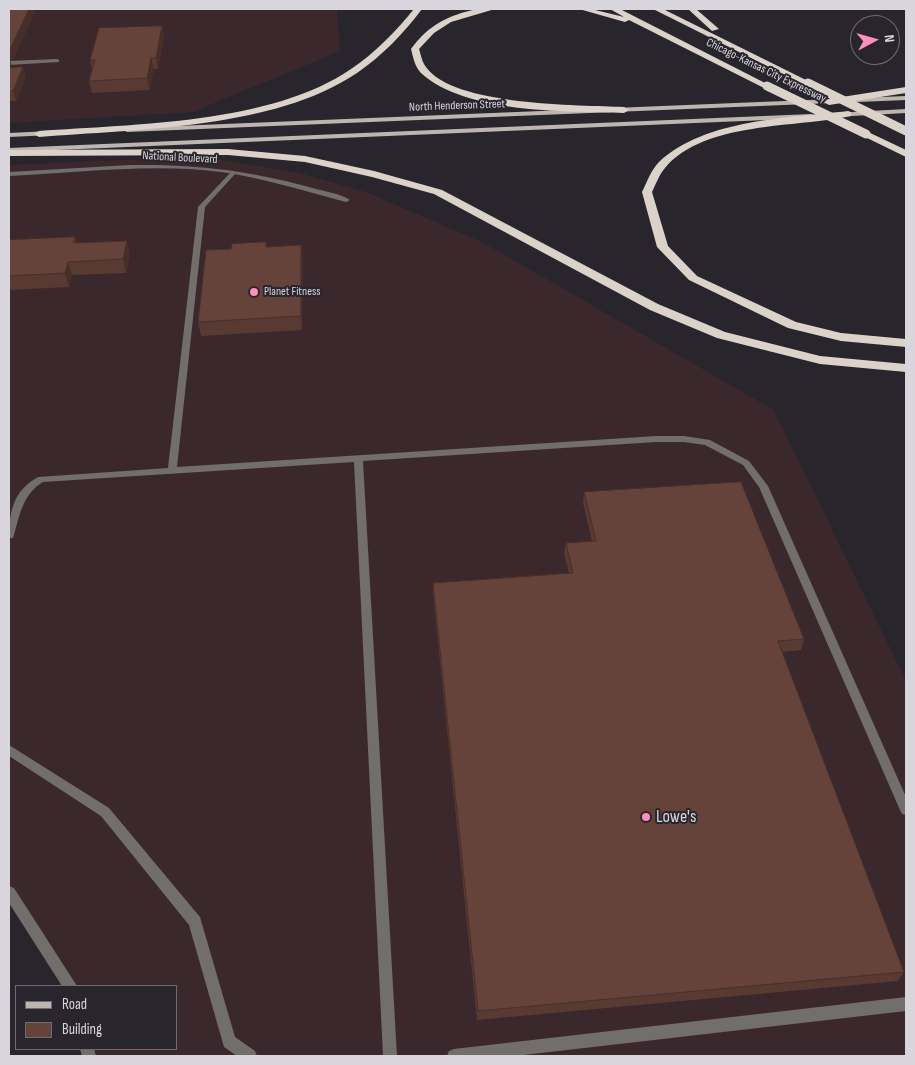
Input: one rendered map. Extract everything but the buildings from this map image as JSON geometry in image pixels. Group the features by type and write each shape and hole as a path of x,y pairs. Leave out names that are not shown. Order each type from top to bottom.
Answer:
{"highway":[{"path":"39,134 185,121 230,115 276,104 314,91 352,73 379,51 418,9"},
{"path":"491,9 446,20 429,31 415,50 422,70 449,87 482,99 522,104 624,110"},
{"path":"583,9 614,16 673,39"},
{"name":"Chicago-Kansas City Expressway","path":"614,9 906,154"},
{"name":"Chicago-Kansas City Expressway","path":"657,9 747,51 808,83 906,130"},
{"path":"692,9 705,23 747,51"},
{"path":"829,102 906,90"},
{"path":"848,114 761,125 718,135 686,148 661,166 647,192 663,247 693,278 792,325 841,337 906,344"},
{"path":"9,151 228,152 305,159 374,174 438,192 654,307 721,335 820,360 906,368"}],"main road":[{"name":"North Henderson Street","path":"9,135 906,98"},
{"name":"North Henderson Street","path":"9,151 906,111"}],"street":[{"path":"9,63 57,61"},
{"name":"National Boulevard","path":"9,174 132,166 203,168 285,182 346,200"},
{"path":"172,470 202,207 233,173"},
{"path":"9,535 23,492 30,484 41,479 684,439 707,442 746,463 763,486 906,810"},
{"path":"358,458 390,1056"},
{"path":"9,750 105,812 195,922 229,1042 250,1056"},
{"path":"9,892 69,985"},
{"path":"454,1056 906,1004"}],"shaded area":[{"path":"9,9 337,9 340,51 193,112 9,123"},
{"path":"167,158 223,160 300,173 366,192 482,242 774,410 906,681 906,1056 89,1056 87,1050 178,1050 178,985 69,985 9,892 9,165"}],"place":[{"name":"Planet Fitness","path":"254,292"},
{"name":"Lowe's","path":"646,817"}]}
